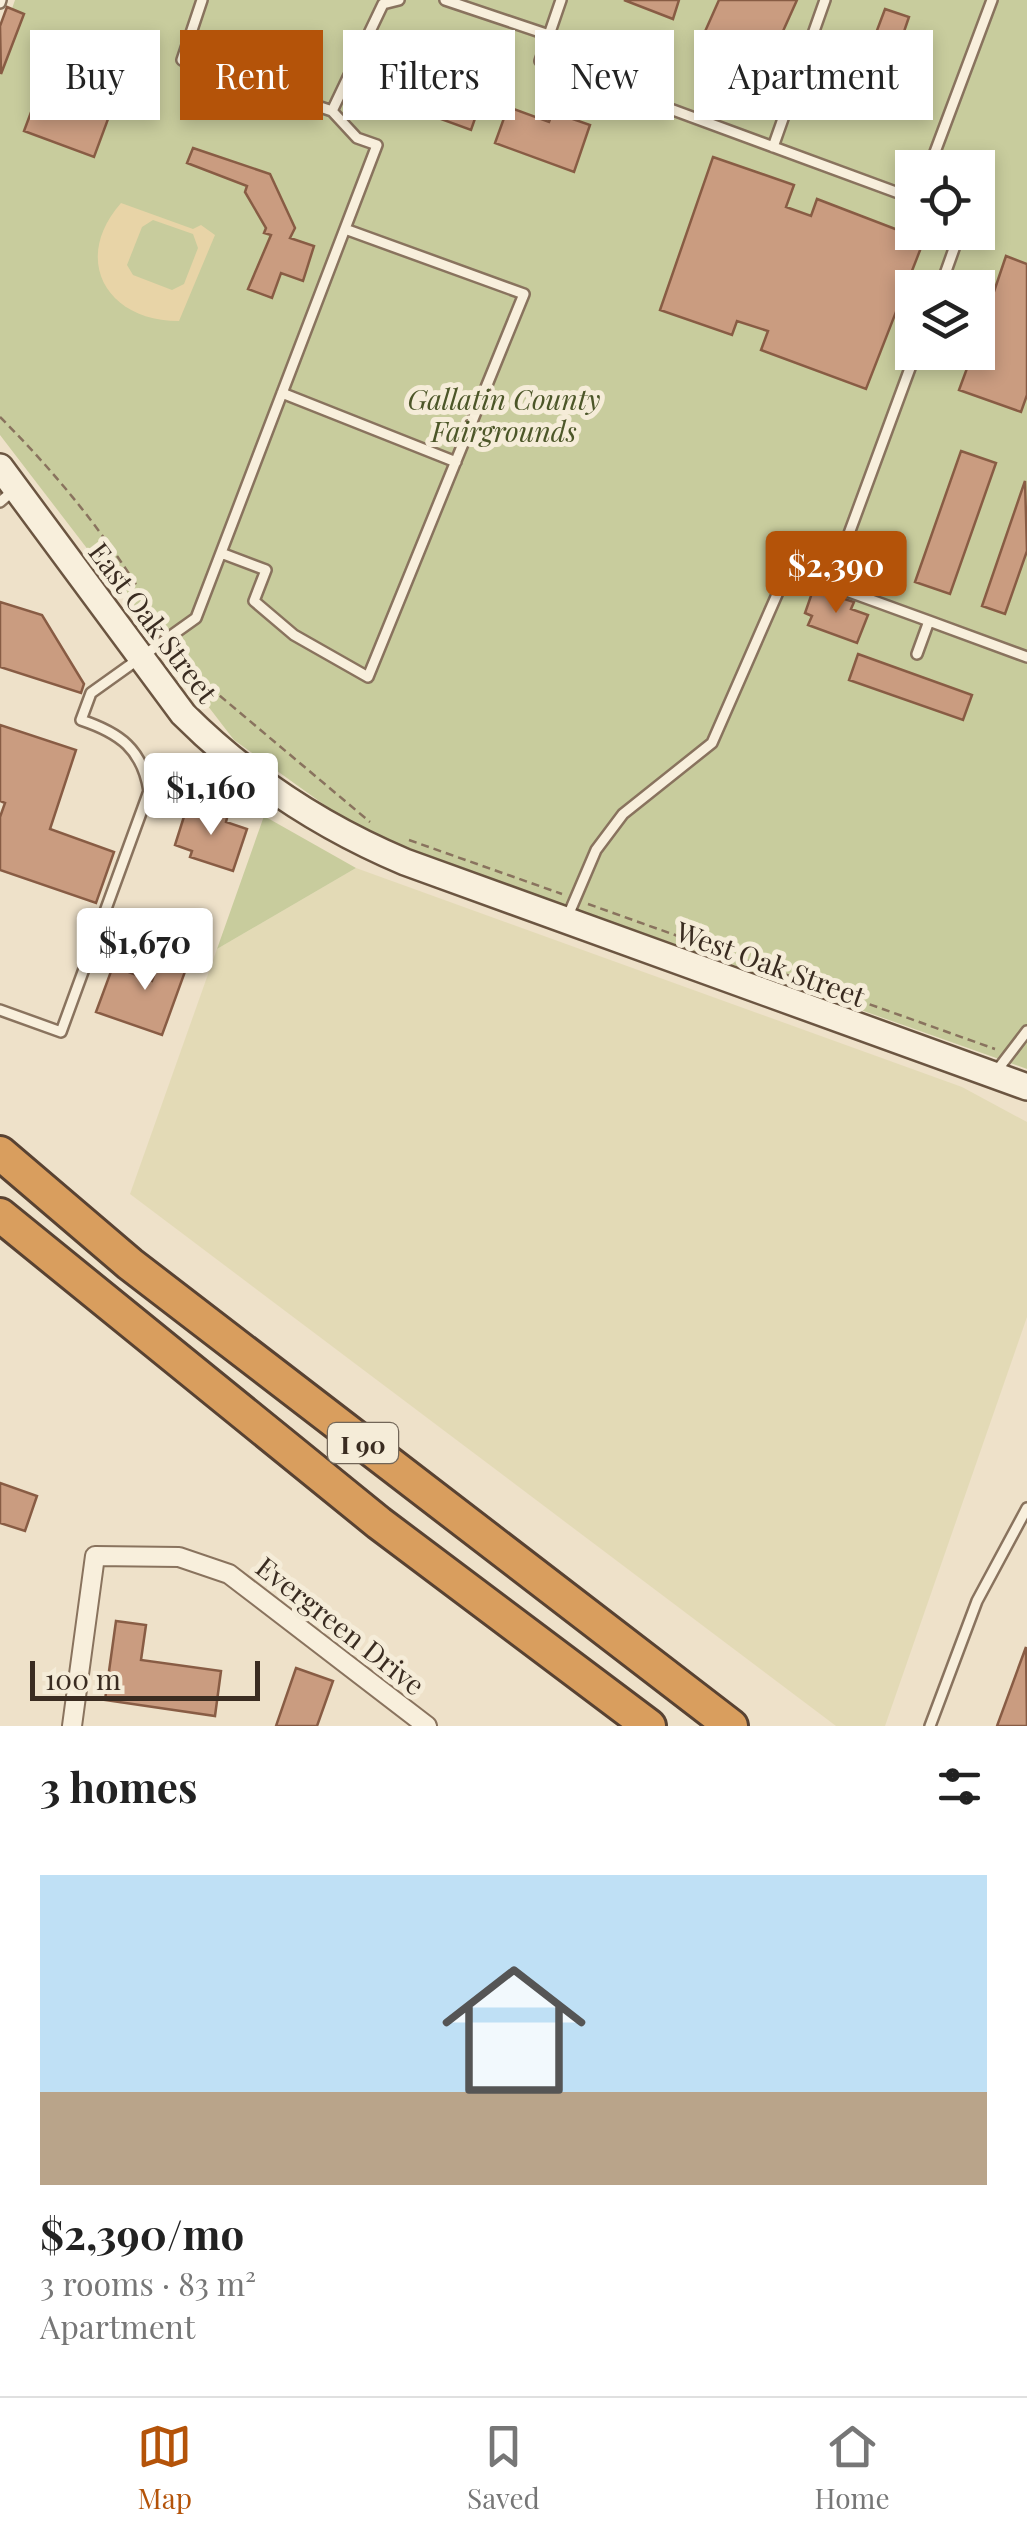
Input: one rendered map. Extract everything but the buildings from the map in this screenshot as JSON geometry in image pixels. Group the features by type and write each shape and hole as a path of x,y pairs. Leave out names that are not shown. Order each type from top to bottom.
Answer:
{"highway":[{"name":"I 90","path":"0,1153 130,1264 730,1726"},
{"name":"I 90","path":"0,1215 379,1523 649,1726"}],"street":[{"name":"East Oak Street","path":"0,467 8,495 218,749 309,815 355,842 496,896"},
{"name":"West Oak Street","path":"496,896 570,910 1027,1087"},
{"name":"Evergreen Drive","path":"72,1726 94,1556 138,1554 179,1558 229,1574 427,1726"}],"lane":[{"path":"0,1010 61,1032 149,791 145,764 127,742 81,720 91,693 196,618 377,145 357,138 332,110 182,60 202,0"},
{"path":"332,110 383,4 399,0"},
{"path":"445,0 535,31"},
{"path":"551,30 561,0"},
{"path":"773,147 825,0"},
{"path":"936,150 992,0"},
{"path":"674,110 895,192"},
{"path":"221,553 266,570 254,601 306,642 368,677 524,294 345,229"},
{"path":"830,585 909,370"},
{"path":"282,392 456,462"},
{"path":"570,910 596,850 623,814 712,743 779,590 795,577 830,585 1027,657"},
{"path":"917,654 929,621"},
{"path":"993,1075 1027,1031"},
{"path":"930,1726 976,1601 1027,1508"}],"path":[{"path":"0,417 46,462 94,521 168,638 208,685 382,830"},
{"path":"400,837 570,910 1010,1054"}],"shaded area":[{"path":"356,868 962,1087 1027,1122 1027,1317 885,1726 836,1726 130,1194 217,949"}],"green space":[{"name":"Gallatin County Fairgrounds","path":"15,0 1027,0 1027,1069 365,834 234,740 0,435 0,43"},
{"path":"264,816 356,868 217,949"}],"sand":[{"path":"121,203 193,229 201,225 215,235 179,321 133,311 116,299 104,283 98,265 106,224","holes":["153,220 193,234 198,248 184,284 172,290 133,275 127,265 142,227"]}]}
